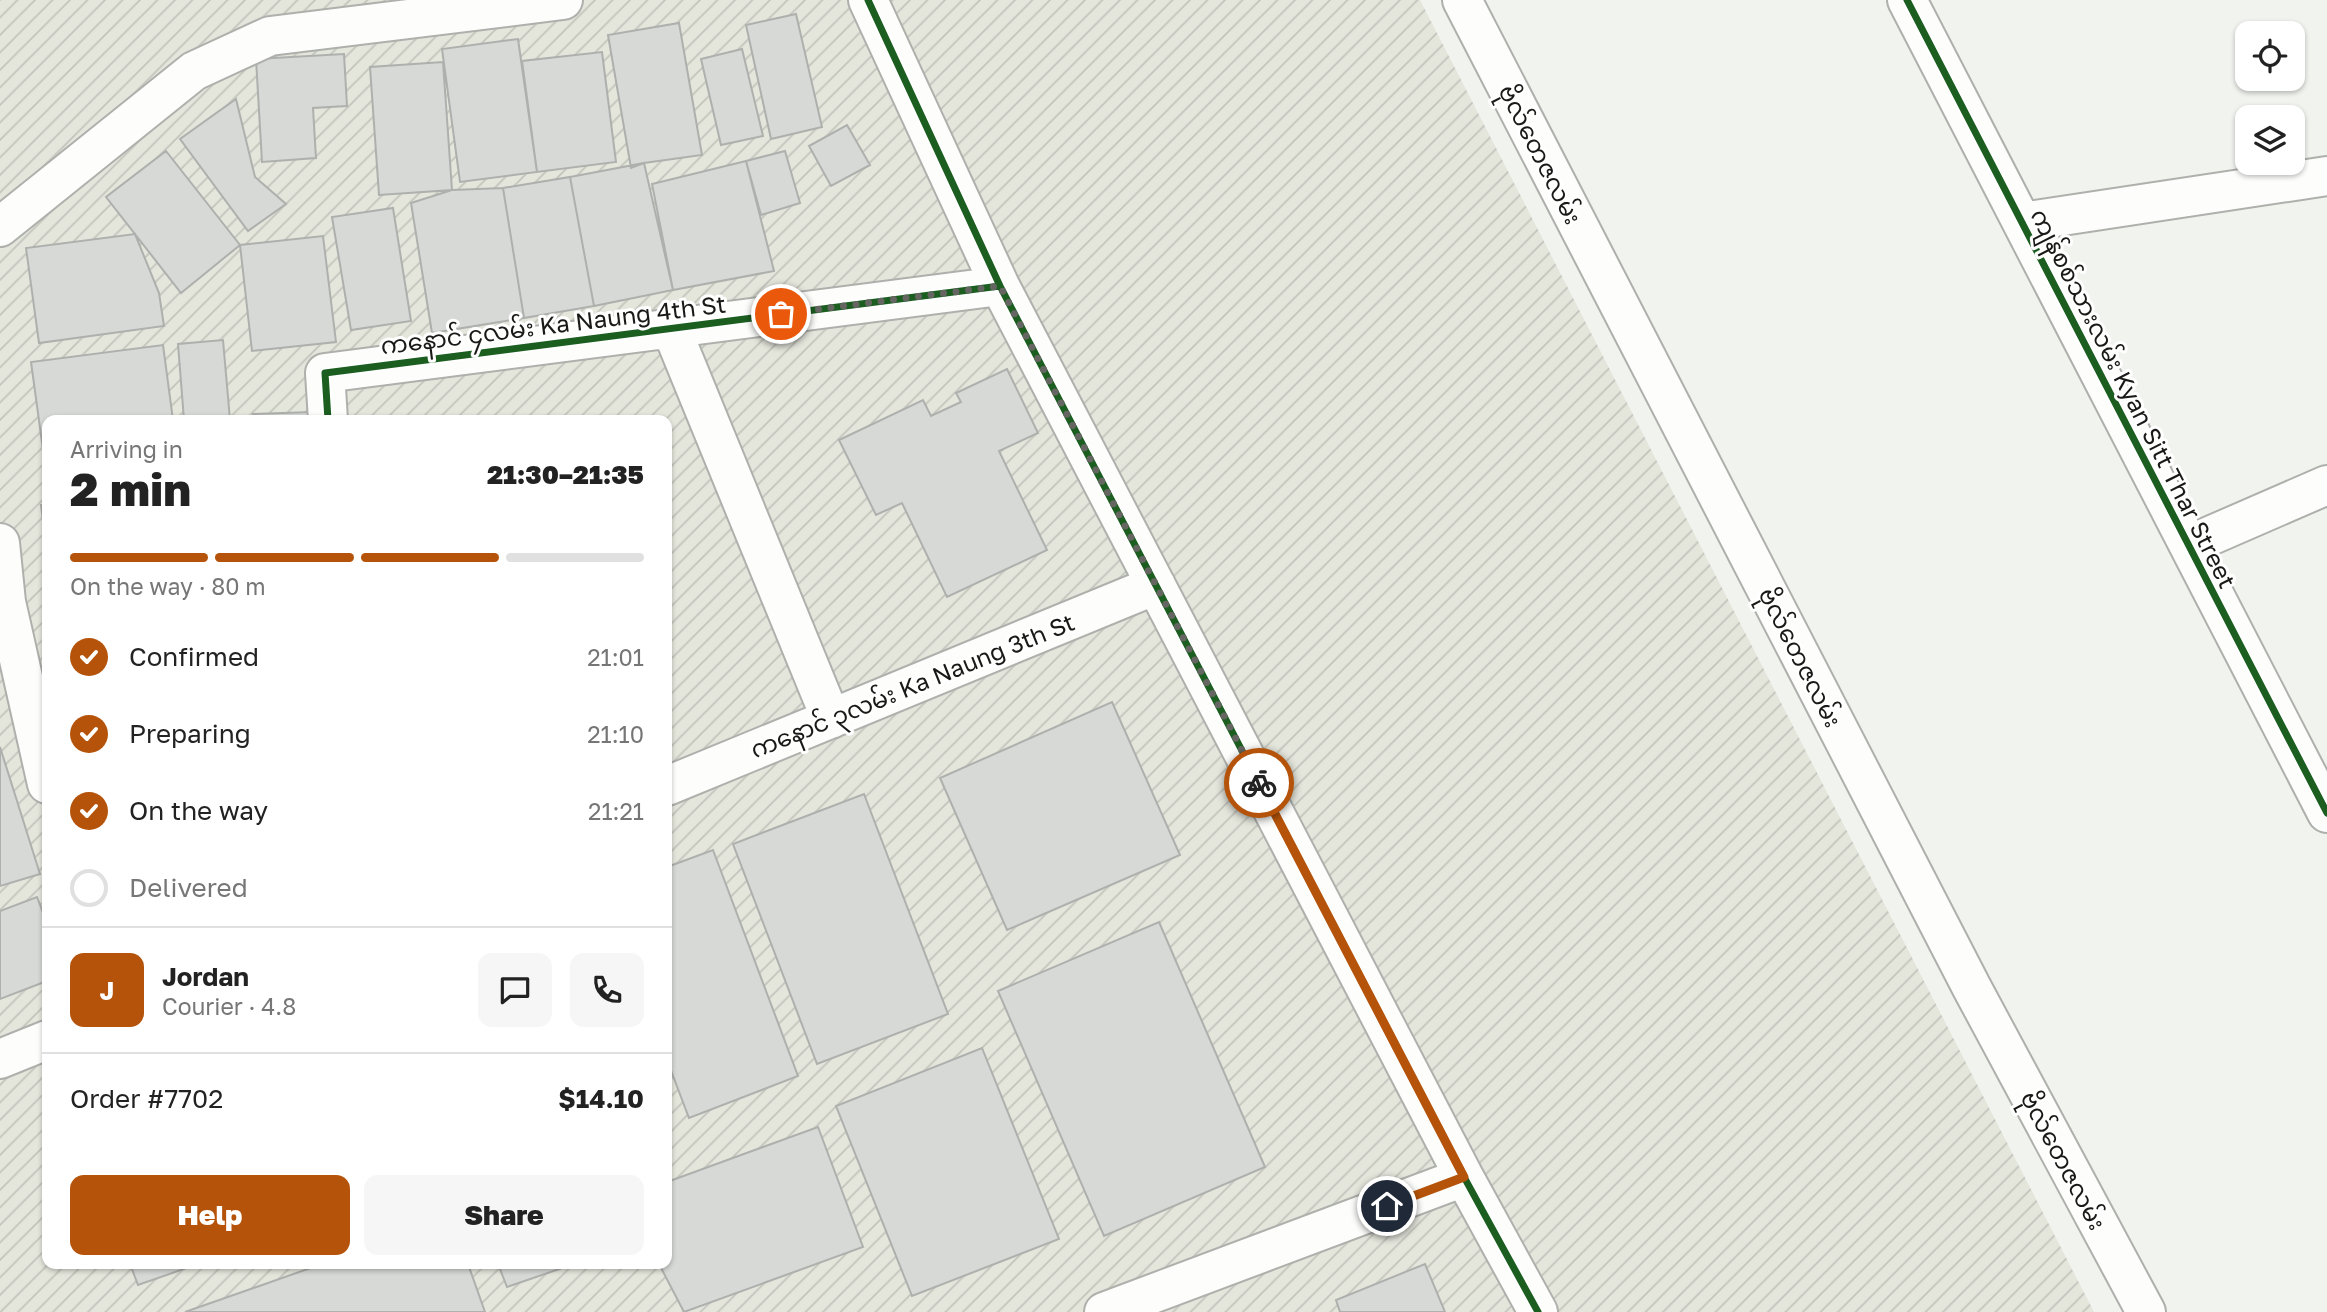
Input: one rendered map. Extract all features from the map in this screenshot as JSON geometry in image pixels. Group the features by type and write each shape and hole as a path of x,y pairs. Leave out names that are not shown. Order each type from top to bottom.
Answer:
{"street":[{"path":"0,228 194,71 270,36 563,0"},
{"path":"868,0 1000,286 1464,1177 1538,1312"},
{"name":"ဗိုလ်တေဇလမ်း","path":"1462,0 1972,988 2146,1312"},
{"name":"ကျန်စစ်သားလမ်း Kyan Sitt Thar Street","path":"1907,0 2327,813"},
{"path":"2022,222 2327,176"},
{"name":"ကနောင် ၄လမ်း Ka Naung 4th St","path":"328,415 325,373 1000,286"},
{"path":"671,328 831,719"},
{"path":"2189,545 2327,485"},
{"path":"0,543 6,602 42,762"},
{"name":"ကနောင် ၃လမ်း Ka Naung 3th St","path":"672,784 1156,585"},
{"path":"0,1059 42,1042"},
{"path":"1104,1312 1464,1177"}],"shaded area":[{"path":"0,0 1420,0 2094,1312 0,1312"}],"building":[{"path":"796,14 822,127 771,139 746,25"},
{"path":"679,23 702,155 644,163 631,168 608,35"},
{"path":"518,39 537,172 460,182 442,49"},
{"path":"742,49 763,136 721,145 701,59"},
{"path":"602,52 616,162 537,172 522,61"},
{"path":"344,54 347,106 313,108 316,158 262,162 256,59"},
{"path":"443,62 452,190 379,195 370,67"},
{"path":"236,99 255,177 286,204 248,231 180,139"},
{"path":"847,125 870,165 831,186 809,146"},
{"path":"166,151 240,245 181,293 106,197"},
{"path":"785,151 800,203 761,215 746,161"},
{"path":"746,161 774,271 673,290 652,184"},
{"path":"644,163 673,290 594,306 570,177"},
{"path":"570,177 594,306 524,318 503,188"},
{"path":"503,188 524,318 432,333 411,203 452,190"},
{"path":"393,208 411,321 351,330 332,217"},
{"path":"135,234 159,293 164,326 39,343 26,248"},
{"path":"323,236 336,342 252,351 240,245"},
{"path":"223,340 230,415 184,415 178,344"},
{"path":"163,345 172,415 42,415 42,442 31,362"},
{"path":"1007,369 1038,433 999,451 1047,550 947,597 902,503 876,515 839,440 923,400 931,416 961,402 956,393"},
{"path":"311,412 311,415 253,415"},
{"path":"1112,702 1180,855 1007,930 940,778"},
{"path":"0,747 40,874 0,886"},
{"path":"864,794 948,1014 817,1064 733,844"},
{"path":"713,850 798,1076 689,1118 672,1073 672,865"},
{"path":"37,897 42,910 42,983 0,999 0,911"},
{"path":"1159,922 1265,1167 1104,1236 998,991"},
{"path":"982,1048 1059,1239 912,1296 836,1106"},
{"path":"818,1127 863,1247 684,1312 662,1269 672,1269 672,1180"},
{"path":"1425,1264 1445,1312 1340,1312 1336,1300"},
{"path":"132,1269 184,1269 138,1285"},
{"path":"308,1269 470,1269 485,1312 185,1312"},
{"path":"500,1269 559,1269 507,1287"}],"cycle path":[{"path":"868,0 1000,286 1464,1177 1538,1312"},
{"path":"1907,0 2327,813"},
{"path":"328,415 325,373 1000,286"}],"way so far":[{"path":"781,314 1000,286 1259,783"}],"route":[{"path":"1259,783 1464,1177 1387,1206"}]}
